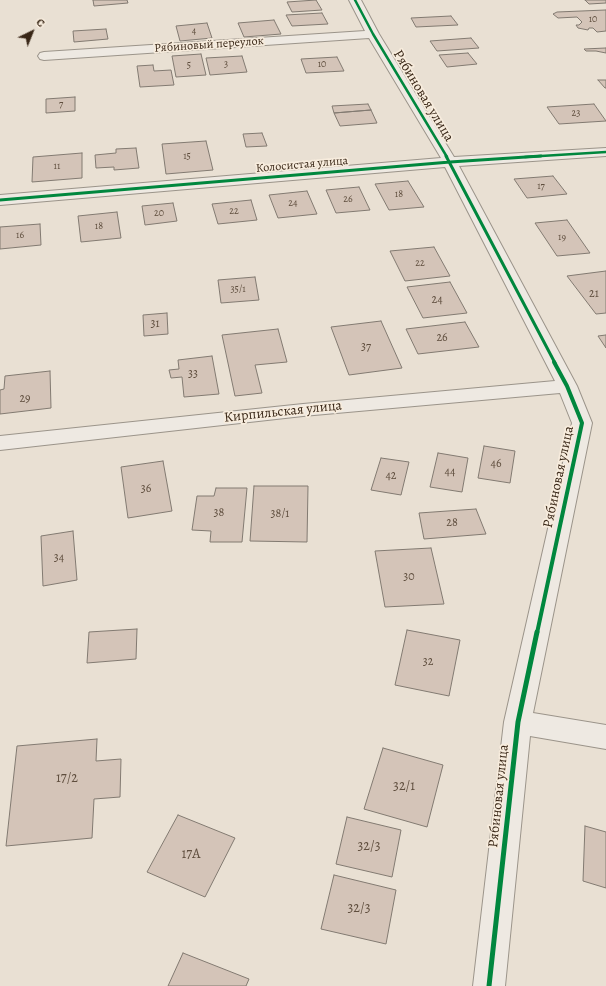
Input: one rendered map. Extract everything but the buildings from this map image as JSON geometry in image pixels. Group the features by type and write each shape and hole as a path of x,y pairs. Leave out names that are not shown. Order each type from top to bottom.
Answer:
{"street":[{"name":"Рябиновая улица","path":"354,0 450,162 567,386 582,423 518,722 489,986"},
{"name":"Рябиновый переулок","path":"44,56 373,34"},
{"name":"Колосистая улица","path":"0,200 450,162 606,152"},
{"name":"Кирпильская улица","path":"0,443 303,410 567,386"},
{"path":"518,722 606,737"}],"cycle path":[{"path":"355,0 373,34 450,162 567,386 582,423 518,722 489,986"},
{"path":"0,200 450,162 606,152"}]}
